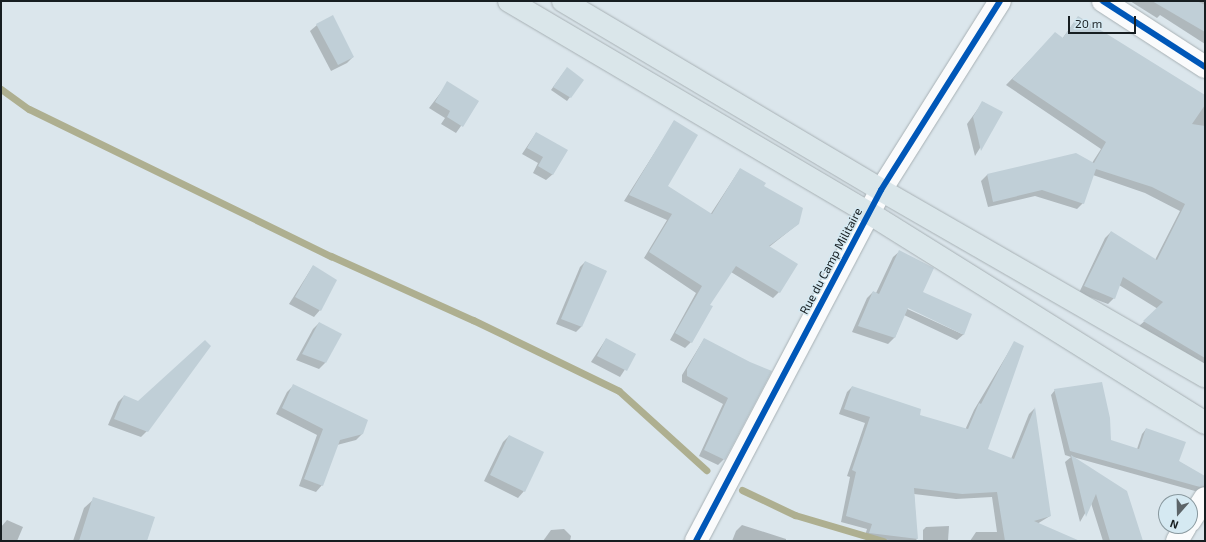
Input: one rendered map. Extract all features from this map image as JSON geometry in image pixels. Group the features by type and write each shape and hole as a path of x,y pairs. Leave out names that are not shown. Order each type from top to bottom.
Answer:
{"main road":[{"path":"509,1 869,213 1205,423"},
{"path":"563,1 881,190 1205,376"}],"street":[{"name":"Rue du Camp Militaire","path":"696,541 881,190 1000,1"},
{"path":"1103,1 1205,67"},
{"path":"1198,508 1205,498"}],"building":[{"path":"1152,1 1197,1 1205,5 1205,32"},
{"path":"333,15 354,57 338,65 316,24"},
{"path":"1078,16 1205,95 1205,105 1192,124 1205,126 1205,358 1143,321 1163,302 1123,277 1115,299 1084,286 1111,231 1157,260 1185,204 1152,187 1096,169 1084,204 1042,190 993,202 987,174 1076,153 1094,163 1106,142 1012,79 1055,32 1063,38"},
{"path":"567,67 584,80 571,98 553,87"},
{"path":"447,81 479,101 463,127 447,117 450,111 435,102"},
{"path":"982,101 1003,112 981,151 973,117"},
{"path":"674,120 698,135 668,186 712,214 740,168 766,183 764,186 803,208 799,224 769,246 798,264 780,293 736,266 710,305 713,306 692,343 675,333 702,286 649,252 672,214 629,195"},
{"path":"536,132 568,150 553,175 538,166 543,157 527,148"},
{"path":"899,250 934,268 923,292 972,314 964,335 908,308 895,338 858,326 873,291 879,294"},
{"path":"585,261 607,271 582,327 561,319"},
{"path":"313,265 337,280 321,311 295,297"},
{"path":"319,322 342,334 326,363 302,354"},
{"path":"606,338 636,354 627,371 597,356"},
{"path":"704,338 750,362 772,371 725,460 704,450 728,398 687,376 687,369"},
{"path":"205,340 211,346 148,432 114,419 124,395 138,401"},
{"path":"1014,341 1024,346 988,449 1014,459 1035,407 1051,516 1034,521 1080,541 1005,541 997,492 962,494 914,488 918,539 869,533 872,524 846,516 856,472 852,470 870,417 844,409 852,386 921,409 920,415 968,429 979,403 981,404"},
{"path":"1102,382 1110,418 1111,440 1139,449 1146,428 1186,442 1179,461 1205,476 1205,486 1200,487 1070,451 1054,389"},
{"path":"293,384 368,420 363,434 340,440 323,486 304,479 323,429 282,408"},
{"path":"509,435 544,452 525,492 490,475"},
{"path":"1071,455 1127,491 1143,541 1110,541 1096,494 1086,517"},
{"path":"93,497 155,517 147,541 79,541"}],"waterway":[{"path":"1,89 29,109 331,256 473,320 619,391 706,470"},
{"path":"742,490 795,515 883,541"}],"cycle path":[{"path":"696,541 881,190 1000,1"},
{"path":"1103,1 1205,67"}]}
